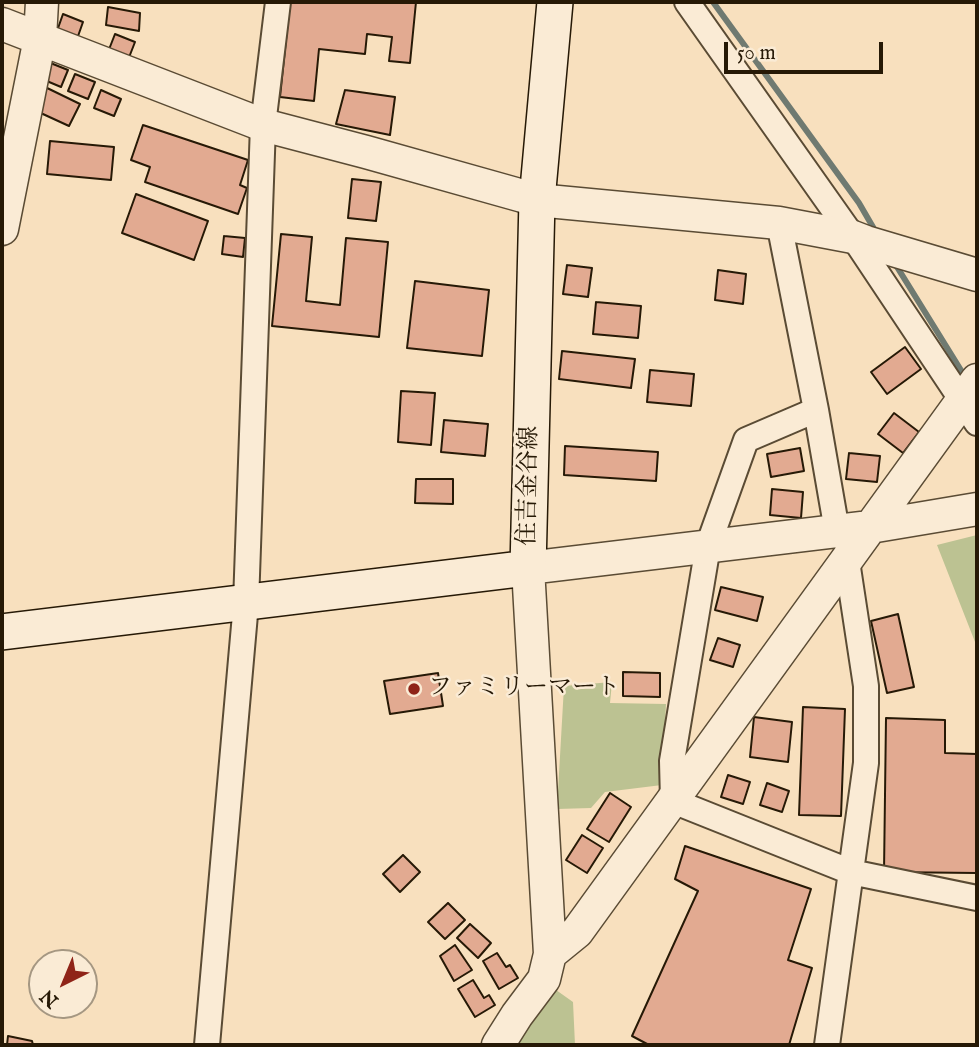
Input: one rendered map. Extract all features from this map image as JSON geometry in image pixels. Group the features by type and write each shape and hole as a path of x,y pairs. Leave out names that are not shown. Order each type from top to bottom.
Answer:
{"main road":[{"name":"住吉金谷線","path":"2,632 528,568 537,200 555,2"}],"street":[{"path":"2,229 40,38 42,2"},
{"path":"207,1045 246,603 263,125 278,2"},
{"path":"551,954 577,932 870,527 972,395 871,243 687,2"},
{"path":"2,24 263,125 537,200 779,223 871,243 977,275"},
{"path":"779,223 816,410 836,531"},
{"path":"673,801 671,761 708,546 746,440 816,410"},
{"path":"498,1045 544,979 551,954 528,568 870,527 977,509"},
{"path":"827,1045 866,763 866,686 847,561"},
{"path":"673,801 851,873 977,898"}],"green space":[{"path":"977,535 977,647 937,545"},
{"path":"612,682 610,703 666,704 662,785 605,792 591,808 557,809 564,686"},
{"path":"549,985 573,1002 575,1045 515,1045"}],"building":[{"path":"290,2 416,2 410,63 389,61 392,37 367,34 365,54 319,49 314,101 280,97"},
{"path":"108,7 140,13 139,31 106,25"},
{"path":"63,14 83,22 77,39 57,31"},
{"path":"115,34 135,42 128,60 108,52"},
{"path":"48,62 68,70 61,87 42,79"},
{"path":"75,74 95,82 88,99 68,91"},
{"path":"43,86 80,104 69,126 32,109"},
{"path":"101,90 121,99 114,116 94,108"},
{"path":"345,90 395,97 390,135 336,124"},
{"path":"143,125 248,160 240,185 247,188 238,214 145,182 150,167 131,160"},
{"path":"50,141 114,147 111,180 47,174"},
{"path":"352,179 381,182 376,221 348,218"},
{"path":"136,194 208,221 194,260 122,233"},
{"path":"281,234 312,237 306,301 340,305 346,238 388,242 379,337 272,326"},
{"path":"224,236 245,238 243,257 222,254"},
{"path":"567,265 592,268 588,297 563,294"},
{"path":"718,270 746,274 743,304 715,300"},
{"path":"415,281 489,290 482,356 407,348"},
{"path":"596,302 641,306 638,338 593,334"},
{"path":"905,347 921,369 887,394 871,372"},
{"path":"562,351 635,359 631,388 559,379"},
{"path":"650,370 694,374 691,406 647,402"},
{"path":"401,391 435,393 431,445 398,442"},
{"path":"894,413 919,432 903,453 878,434"},
{"path":"444,420 488,424 485,456 441,452"},
{"path":"565,446 658,452 656,481 564,475"},
{"path":"800,448 804,471 771,477 767,454"},
{"path":"849,453 880,456 877,482 846,479"},
{"path":"416,479 453,479 453,504 415,503"},
{"path":"772,489 803,492 801,518 770,515"},
{"path":"721,587 763,597 757,621 715,610"},
{"path":"898,614 914,687 887,693 871,621"},
{"path":"718,638 740,645 733,667 710,660"},
{"path":"623,672 660,673 660,697 623,696"},
{"path":"438,673 443,706 390,714 384,681"},
{"path":"803,707 845,709 841,816 799,815"},
{"path":"754,717 792,722 788,762 750,757"},
{"path":"886,718 945,720 945,753 977,754 977,873 884,872"},
{"path":"728,775 750,782 743,804 721,797"},
{"path":"767,783 789,791 782,812 760,805"},
{"path":"610,793 631,807 609,842 587,829"},
{"path":"582,835 603,848 587,873 566,860"},
{"path":"685,846 811,889 788,960 812,968 789,1045 649,1045 632,1036 698,891 675,879"},
{"path":"403,855 420,872 400,892 383,874"},
{"path":"448,903 465,920 445,939 428,922"},
{"path":"470,924 491,943 478,958 457,938"},
{"path":"455,945 472,970 454,981 440,956"},
{"path":"497,953 506,967 510,965 518,978 499,989 483,961"},
{"path":"473,980 484,998 489,995 495,1005 475,1017 458,989"},
{"path":"8,1036 32,1041 33,1045 7,1045"}],"waterway":[{"path":"713,2 859,203 877,234"},
{"path":"894,262 967,380"}],"place":[{"name":"ファミリーマート","path":"414,689"}]}
